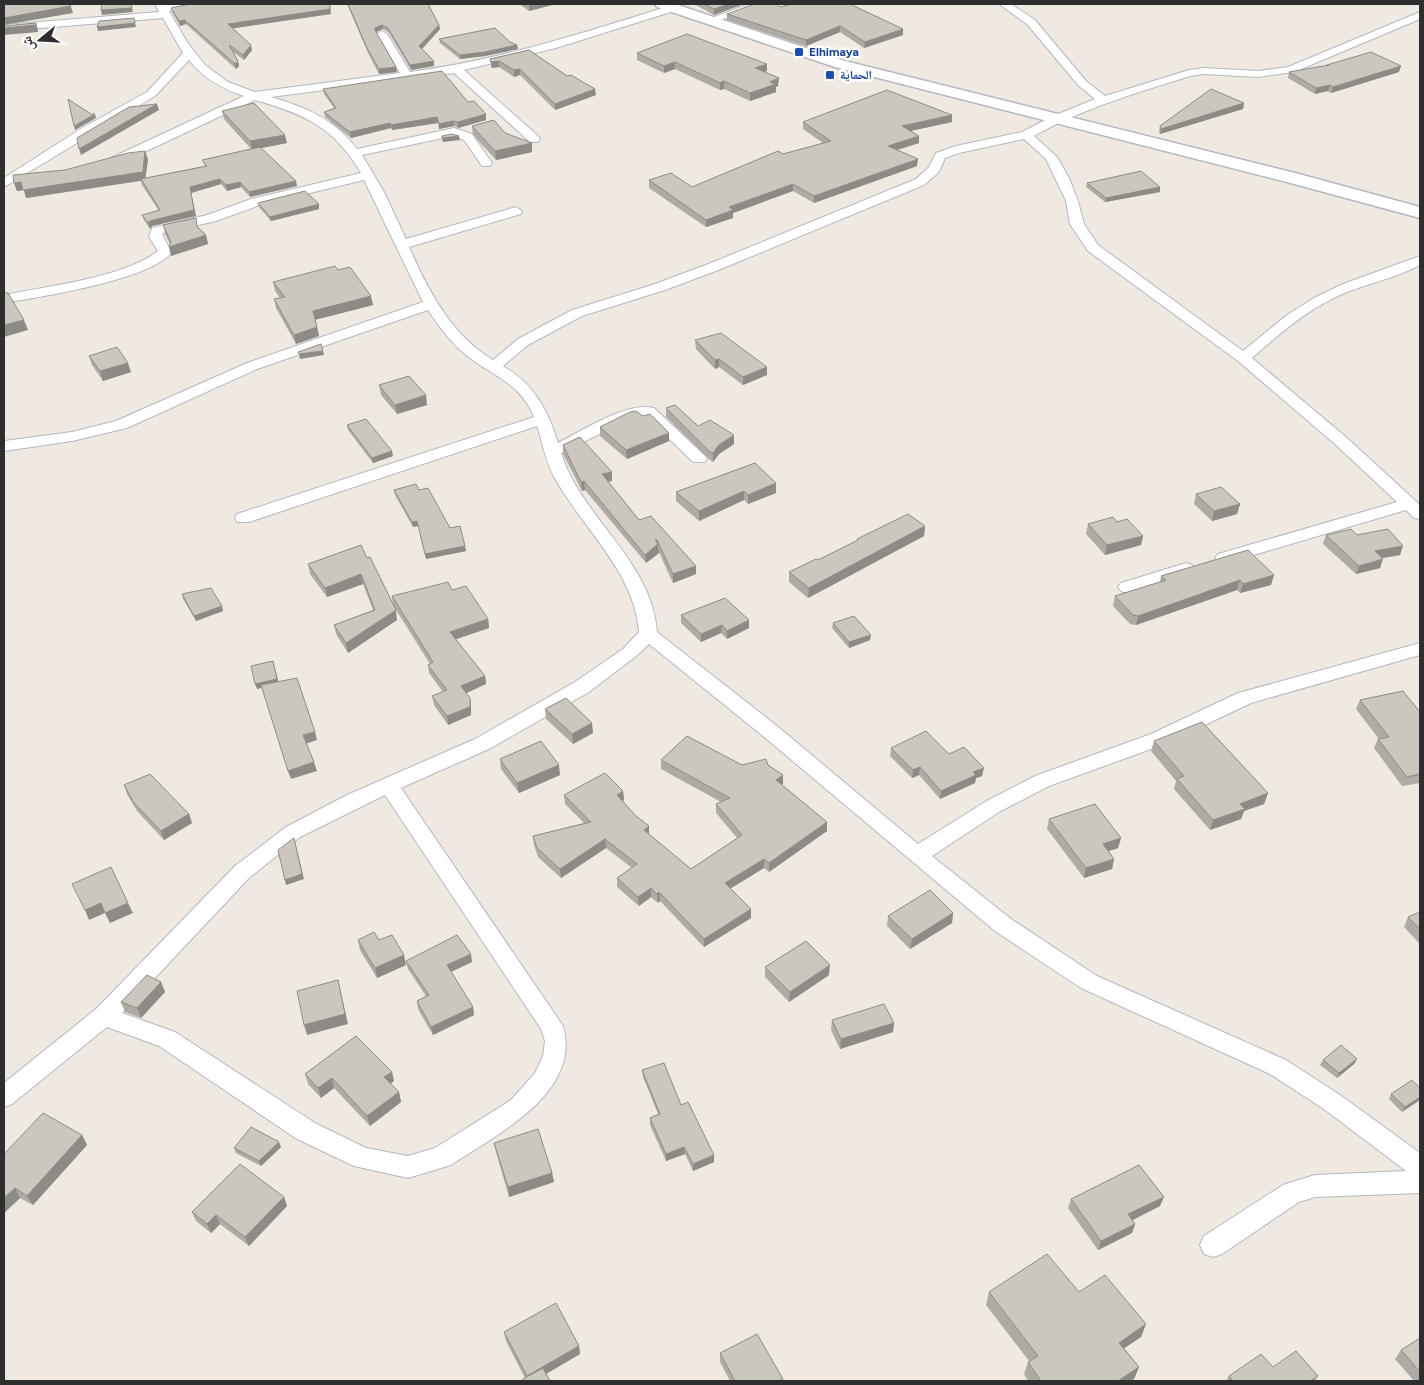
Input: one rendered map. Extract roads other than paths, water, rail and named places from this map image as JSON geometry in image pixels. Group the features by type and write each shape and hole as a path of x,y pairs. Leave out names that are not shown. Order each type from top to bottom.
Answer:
{"main road":[{"path":"667,6 840,64 1293,178 1420,213"}],"street":[{"path":"4,28 163,9 189,4"},
{"path":"709,20 758,4"},
{"path":"1004,4 1031,22 1082,83 1103,100"},
{"path":"103,165 142,150 191,124 254,96 456,69 552,46 667,6"},
{"path":"163,9 189,53 210,75 254,96 318,119 333,129 356,153 384,203 401,246 431,304 458,341 476,356 495,365 529,393 544,419 563,479 622,566 645,610 648,634 770,731 1003,925 1089,982 1278,1067 1332,1102 1420,1167"},
{"path":"495,365 523,342 577,313 700,272 899,192 931,175 936,169 940,156 956,150 1026,135 1055,119 1103,100 1145,85 1197,71 1258,74 1290,70 1420,15"},
{"path":"382,34 407,76"},
{"path":"8,181 86,131 151,94 189,53"},
{"path":"456,69 534,139"},
{"path":"495,123 511,119"},
{"path":"356,153 478,128"},
{"path":"458,133 468,137 486,163"},
{"path":"1026,135 1051,157 1072,201 1078,224 1093,248 1243,358 1341,441 1414,509"},
{"path":"4,300 61,288 140,266 163,254 164,252 156,237 158,231 211,218 256,202 368,175"},
{"path":"8,181 34,178"},
{"path":"401,246 516,211"},
{"path":"1243,358 1281,325 1317,302 1348,287 1420,260"},
{"path":"4,446 112,427 138,418 216,381 253,366 321,340 431,304"},
{"path":"553,451 626,415 649,411 699,458"},
{"path":"243,518 544,419"},
{"path":"1127,587 1207,563 1414,509"},
{"path":"4,1097 104,1016 242,872 293,832 354,800 482,744 582,687 640,644 648,634"},
{"path":"917,855 992,806 1042,781 1165,736 1186,727 1212,711 1245,698 1420,649"},
{"path":"104,1016 167,1039 306,1131 363,1158 408,1167 442,1158 520,1107 543,1080 555,1057 556,1041 552,1026 389,785"},
{"path":"1213,1245 1292,1193 1315,1186 1349,1183 1420,1182"}],"place":[{"name":"Elhimaya","path":"799,52"},
{"name":"الحماية","path":"830,75"}]}
